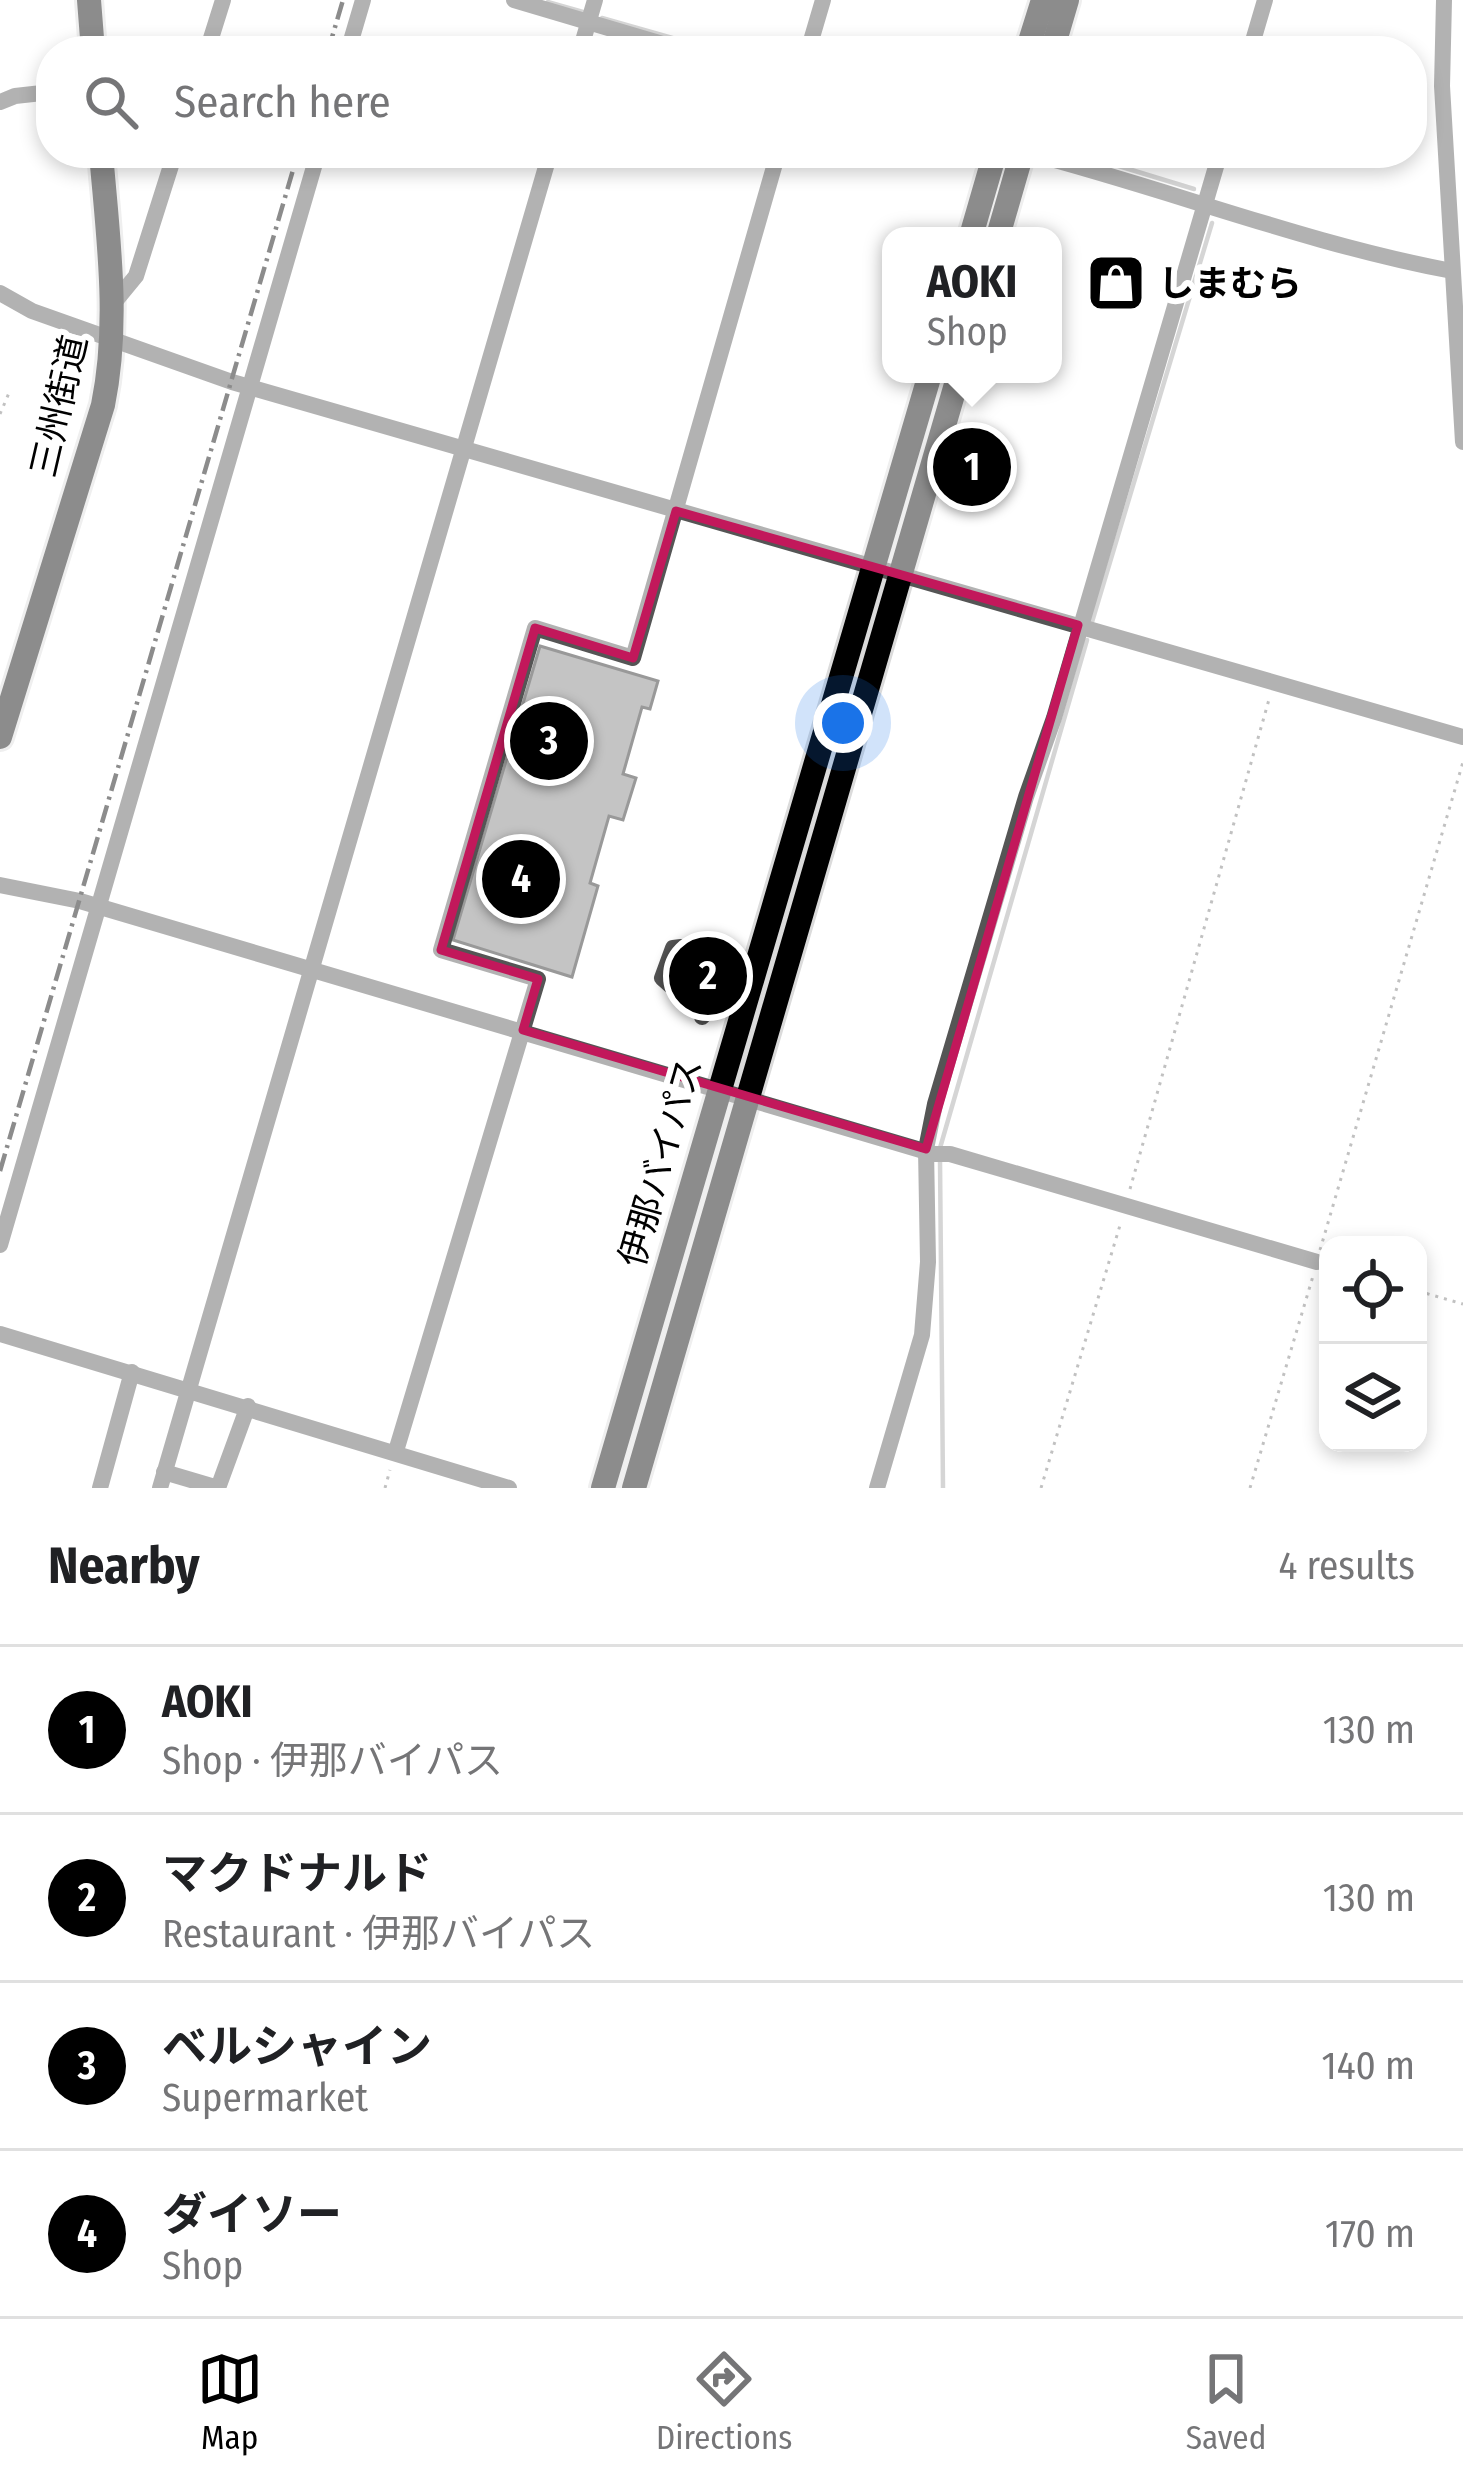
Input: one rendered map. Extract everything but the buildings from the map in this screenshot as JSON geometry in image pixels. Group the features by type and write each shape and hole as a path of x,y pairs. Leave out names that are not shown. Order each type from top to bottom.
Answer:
{"highway":[{"path":"89,0 92,36"},
{"path":"1032,36 1043,0"},
{"path":"1056,36 1067,0"},
{"name":"三州街道","path":"0,737 103,405 114,338 102,168"},
{"path":"973,227 990,168"},
{"path":"1001,227 1021,168"},
{"name":"伊那バイパス","path":"603,1488 927,383"},
{"name":"伊那バイパス","path":"634,1488 956,383"}],"street":[{"path":"212,36 223,0"},
{"path":"352,36 363,0"},
{"path":"514,0 635,36"},
{"path":"584,36 595,0"},
{"path":"812,36 823,0"},
{"path":"1254,36 1265,0"},
{"path":"1444,0 1442,86 1463,442"},
{"path":"0,102 36,94"},
{"path":"113,304 136,276 170,168"},
{"path":"0,1245 314,168"},
{"path":"248,1406 218,1488 162,1480 546,168"},
{"path":"396,1451 538,979 441,950 528,651 535,628 633,658 774,168"},
{"path":"1080,168 1370,256 1452,272"},
{"path":"877,1488 922,1335 937,1152 935,1104 1216,168"},
{"path":"0,293 32,311 249,387 1463,737"},
{"path":"0,885 98,907 1317,1262"},
{"path":"702,1017 708,1010 705,997 671,986 662,978 674,948 754,970"},
{"path":"0,1334 508,1488"},
{"path":"100,1488 132,1372"}],"path":[{"path":"0,414 8,393"},
{"path":"1042,1488 1274,683"},
{"path":"1250,1488 1463,762"},
{"path":"1427,1294 1463,1304"}],"highlighted area":[{"path":"676,511 1078,625 926,1149 523,1030 538,979 441,950 535,628 633,658"}],"waterway":[{"path":"548,2 583,12"},
{"path":"602,18 665,36"},
{"path":"1125,168 1194,189"},
{"path":"1092,622 1212,223"},
{"path":"940,1148 1087,640"},
{"path":"940,1159 943,1488"}],"railway":[{"path":"332,36 343,0"},
{"path":"0,1171 294,168"}],"place":[{"name":"しまむら","path":"1116,283"},
{"name":"AOKI","path":"972,467"},
{"name":"ベルシャイン","path":"549,741"},
{"name":"ダイソー","path":"521,879"},
{"name":"マクドナルド","path":"708,976"}]}
